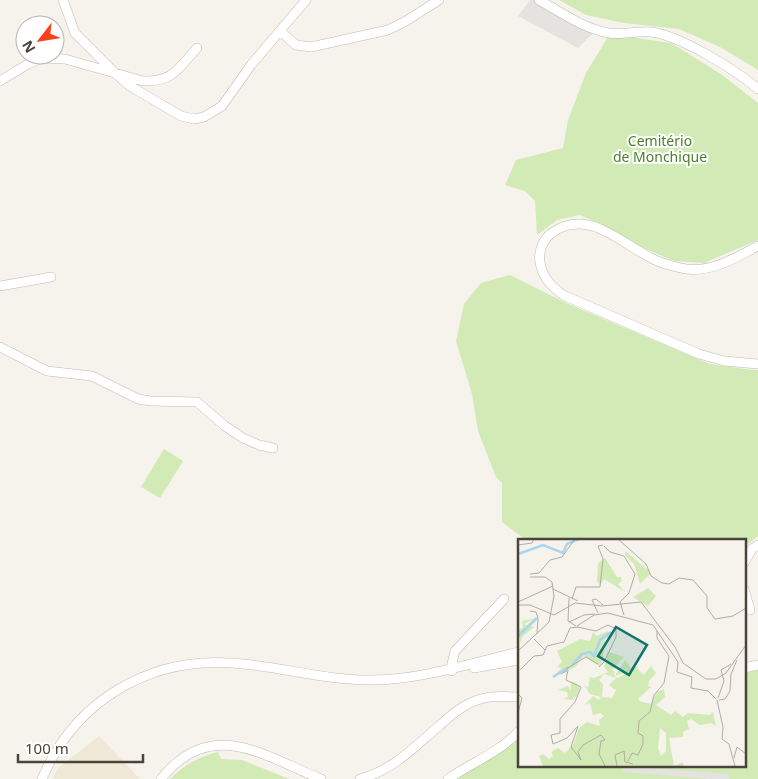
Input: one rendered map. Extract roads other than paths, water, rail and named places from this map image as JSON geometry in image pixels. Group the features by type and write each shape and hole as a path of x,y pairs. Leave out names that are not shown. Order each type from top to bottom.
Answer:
{"street":[{"path":"64,0 76,33 116,74 130,86 181,116 194,119 204,117 222,106 251,65 306,0"},
{"path":"280,31 296,44 311,47 388,30 439,0"},
{"path":"540,0 592,28 609,33 652,32 673,38 728,68 758,90"},
{"path":"0,81 42,58 64,59 143,81 156,81 167,78 175,73 197,48"},
{"path":"758,246 718,266 687,269 654,260 591,224 573,223 559,228 548,236 541,246 540,260 543,274 550,285 563,295 577,302 699,354 724,362 758,364"},
{"path":"0,286 51,278"},
{"path":"0,347 46,371 92,376 138,399 198,402 225,426 243,438 259,446 273,448"},
{"path":"746,560 752,549 758,546"},
{"path":"452,670 455,651 504,599"},
{"path":"749,607 758,601"},
{"path":"452,670 518,652"},
{"path":"42,779 50,760 91,708 121,687 147,674 173,667 203,663 231,663 336,679 375,680 414,677 518,660"},
{"path":"360,779 377,774 394,764 451,715 467,705 479,699 492,696 518,697"},
{"path":"448,779 468,765 500,748 518,732"},
{"path":"161,779 183,757 199,749 232,745 250,749 321,779"}],"park label":[{"name":"Cemitério de Monchique","path":"660,148"}]}
